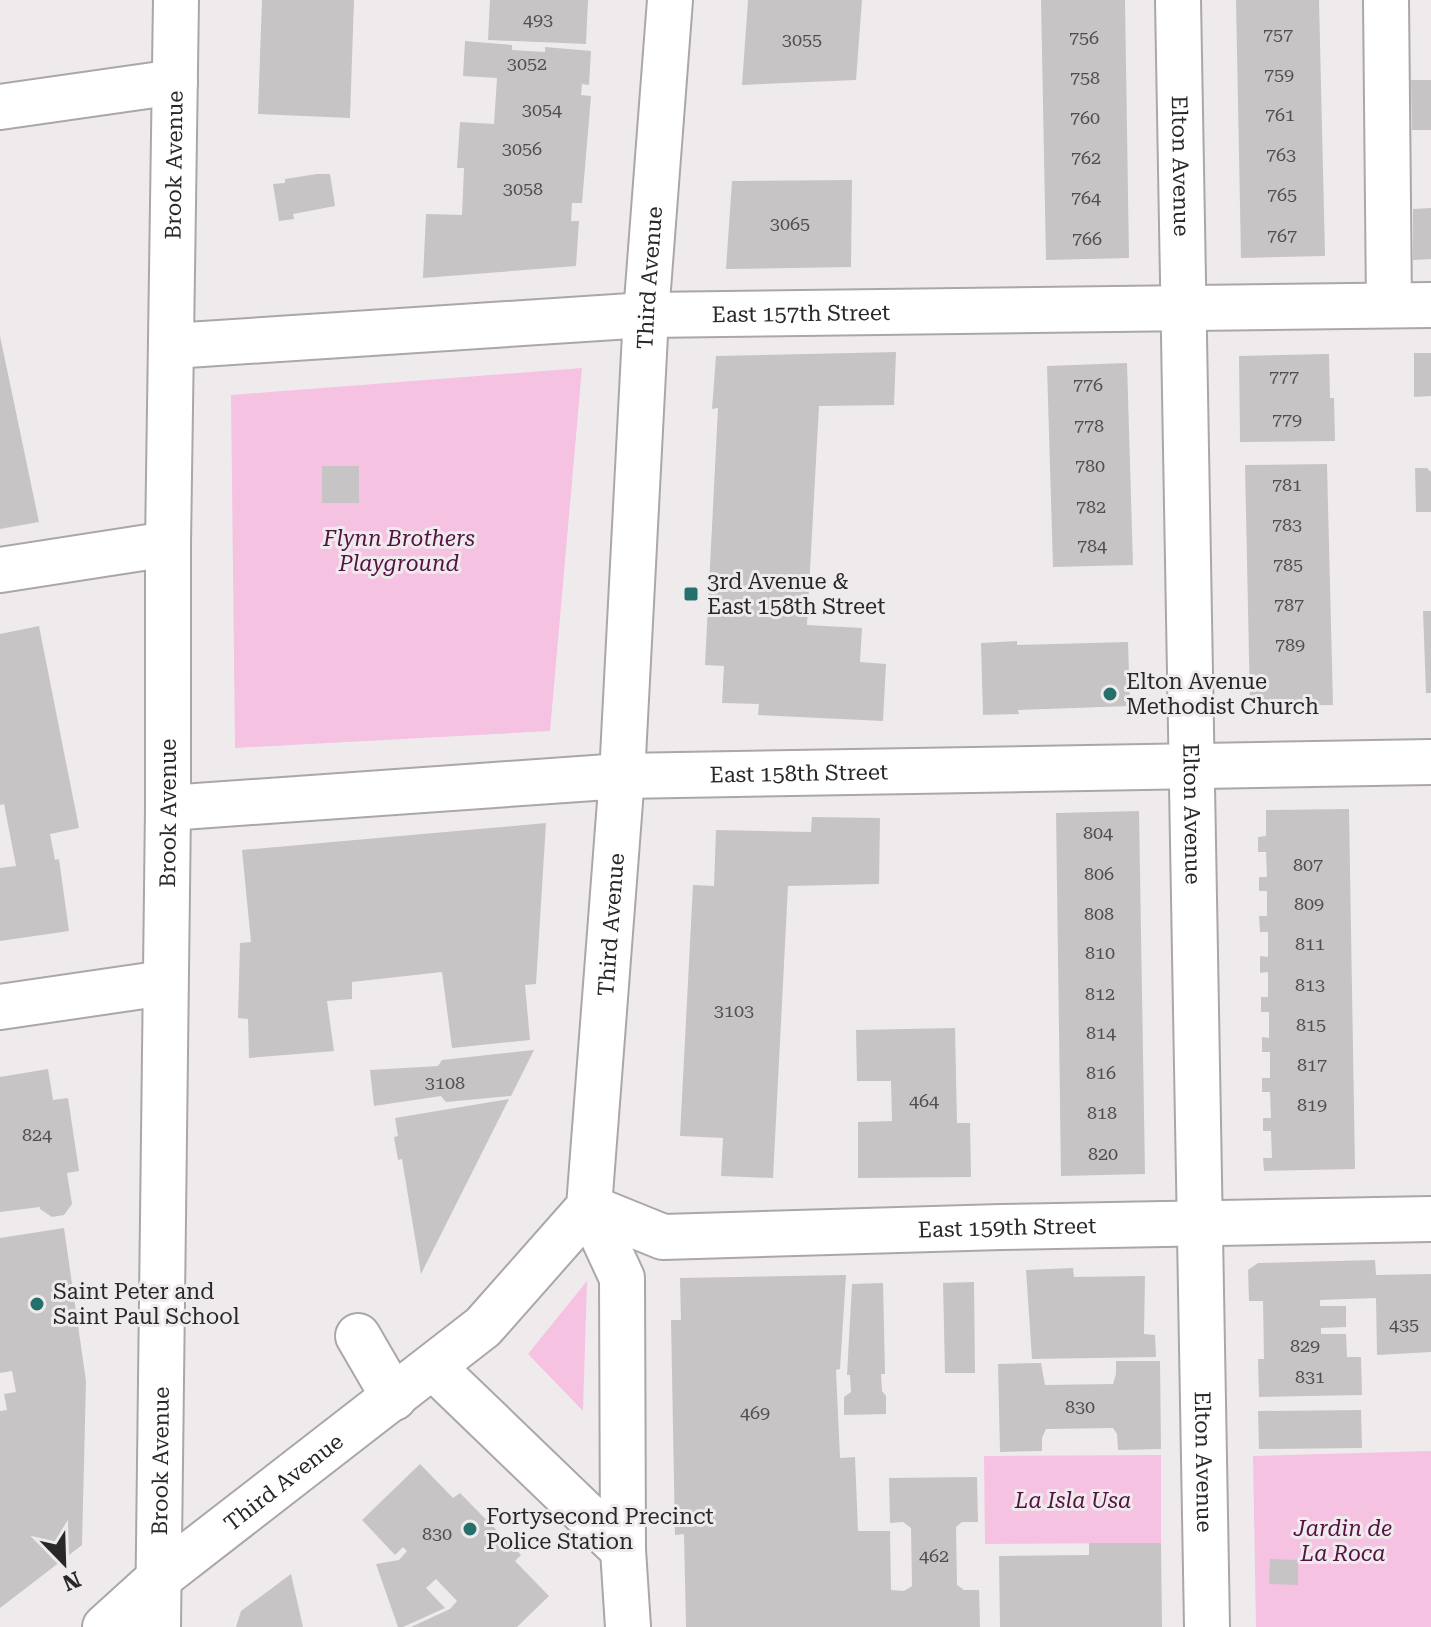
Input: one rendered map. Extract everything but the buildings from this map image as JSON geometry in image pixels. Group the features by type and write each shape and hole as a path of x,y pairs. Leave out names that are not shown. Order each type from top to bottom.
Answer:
{"street":[{"name":"Brook Avenue","path":"158,1627 176,0"},
{"name":"Third Avenue","path":"105,1627 158,1579 483,1327 589,1207 622,776 646,315 670,0"},
{"name":"Elton Avenue","path":"1178,0 1207,1627"},
{"path":"1386,0 1410,305"},
{"path":"0,107 175,82"},
{"name":"East 157th Street","path":"172,346 646,315 1410,305"},
{"path":"0,570 168,544"},
{"name":"East 158th Street","path":"168,808 622,776 1431,762"},
{"path":"0,1007 164,983"},
{"path":"589,1207 622,1278 623,1550 628,1627"},
{"name":"East 159th Street","path":"589,1207 663,1237 1431,1219"},
{"path":"358,1336 394,1398"},
{"path":"433,1367 623,1550"}],"green space":[{"name":"Flynn Brothers Playground","path":"582,368 550,731 235,748 231,395"},
{"path":"587,1281 583,1411 528,1354"},
{"name":"Jardin de La Roca","path":"1431,1451 1431,1627 1256,1627 1253,1456"},
{"name":"La Isla Usa","path":"1161,1455 1161,1543 985,1544 984,1456"}],"place":[{"name":"3rd Avenue & East 158th Street","path":"691,594"},
{"name":"Elton Avenue Methodist Church","path":"1110,694"},
{"name":"Saint Peter and Saint Paul School","path":"37,1304"},
{"name":"Fortysecond Precinct Police Station","path":"470,1529"}]}
